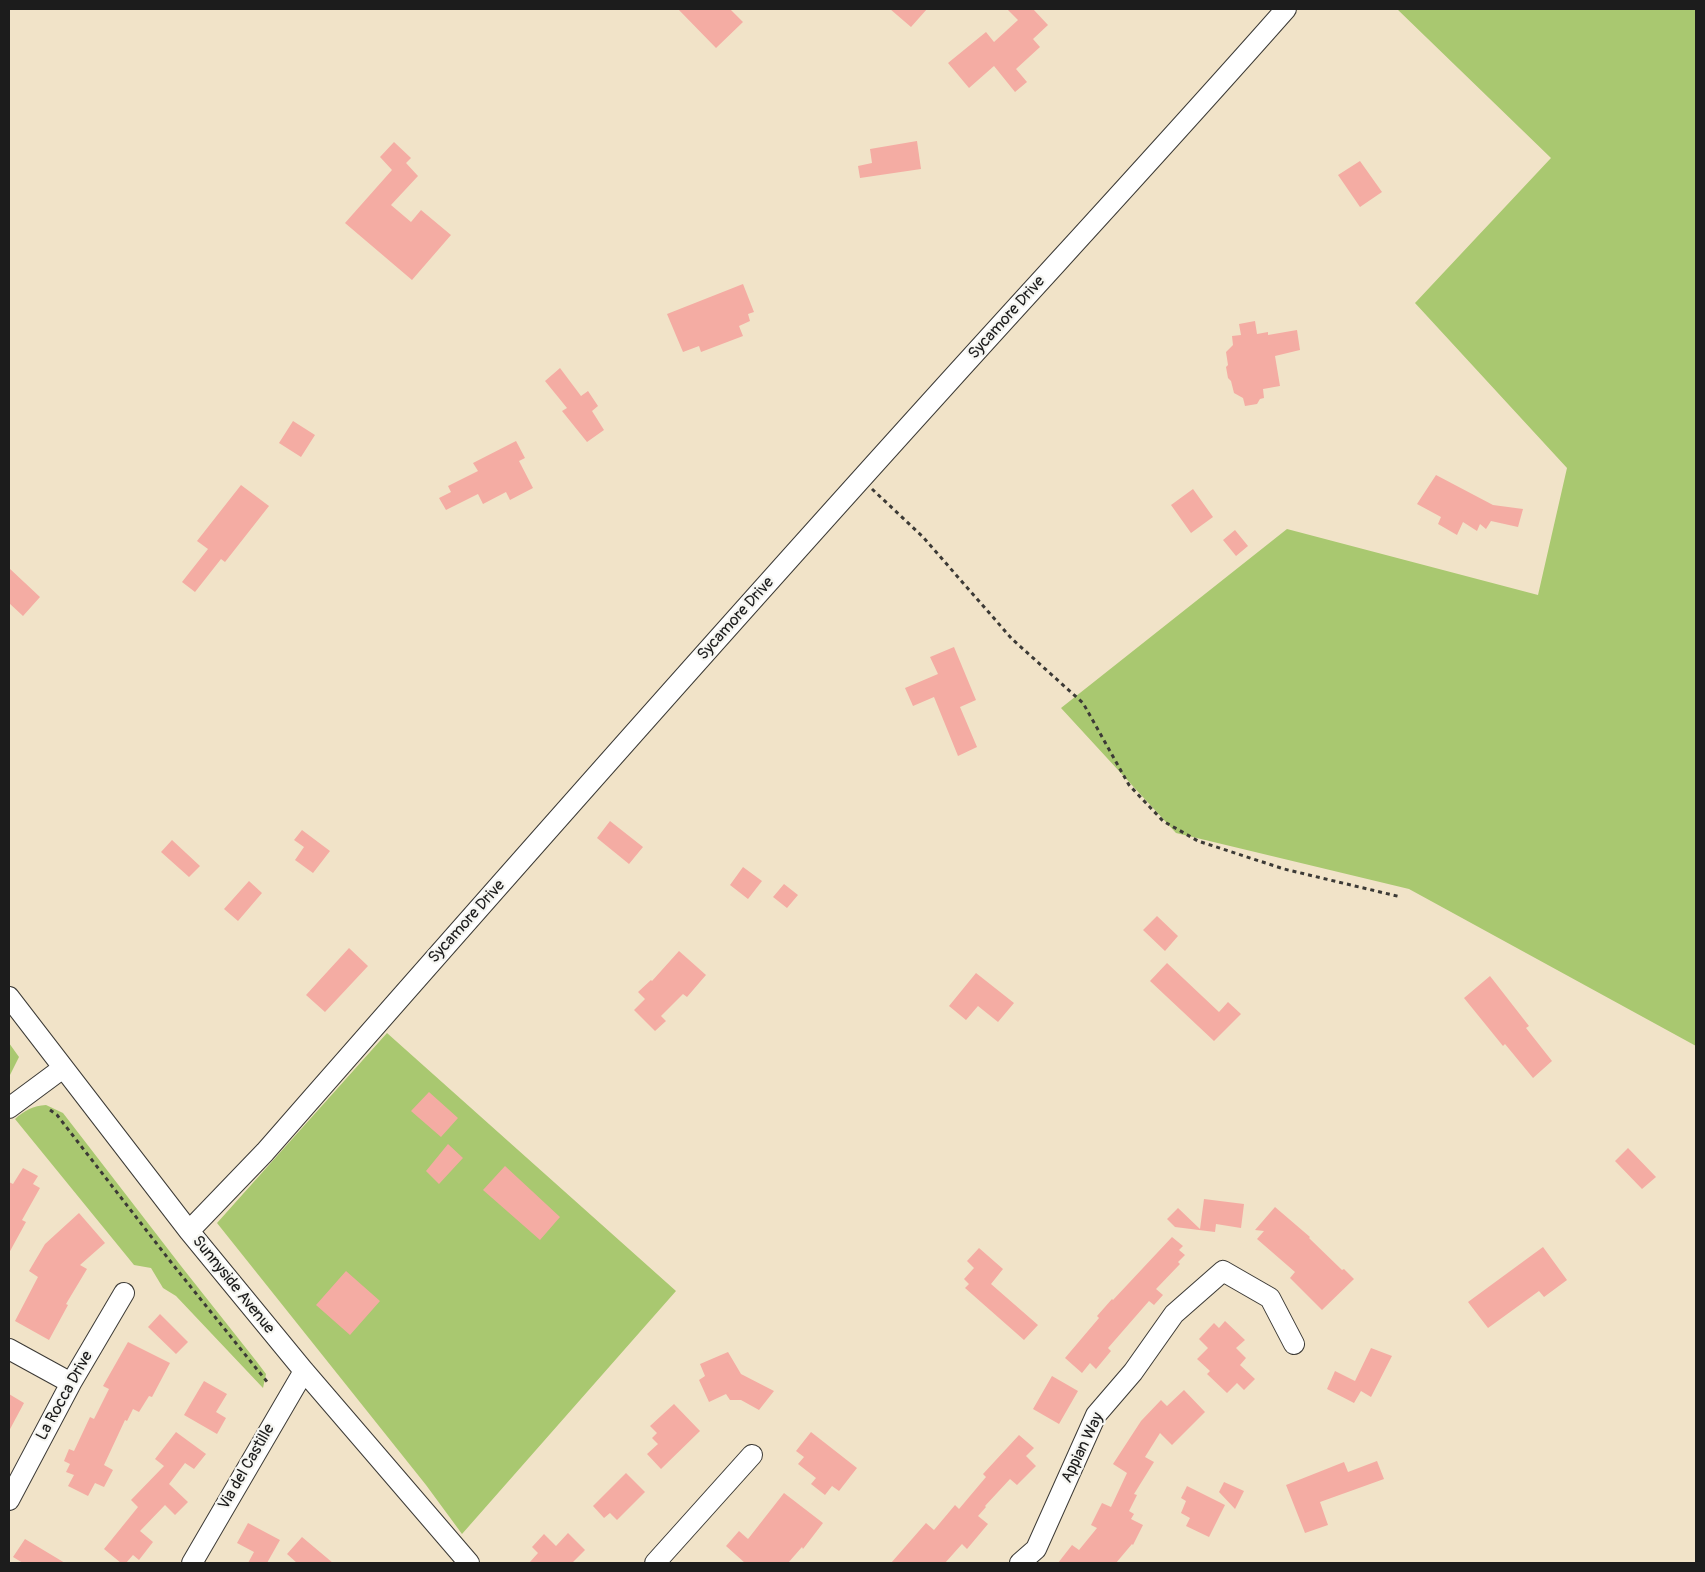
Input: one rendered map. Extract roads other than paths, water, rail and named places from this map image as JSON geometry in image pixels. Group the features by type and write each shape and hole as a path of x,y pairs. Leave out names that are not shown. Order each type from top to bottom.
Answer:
{"street":[{"name":"Sycamore Drive","path":"189,1231 265,1152 496,889 1278,12"},
{"name":"Sunnyside Avenue","path":"9,997 189,1231 304,1371 470,1563"},
{"path":"9,1108 63,1068"},
{"name":"Appian Way","path":"1020,1563 1036,1549 1096,1416 1134,1372 1174,1314 1223,1271 1270,1298 1294,1344"},
{"name":"La Rocca Drive","path":"9,1500 72,1383 124,1293"},
{"path":"9,1348 72,1383"},
{"name":"Via del Castille","path":"192,1563 304,1371"},
{"path":"655,1563 752,1455"}]}
